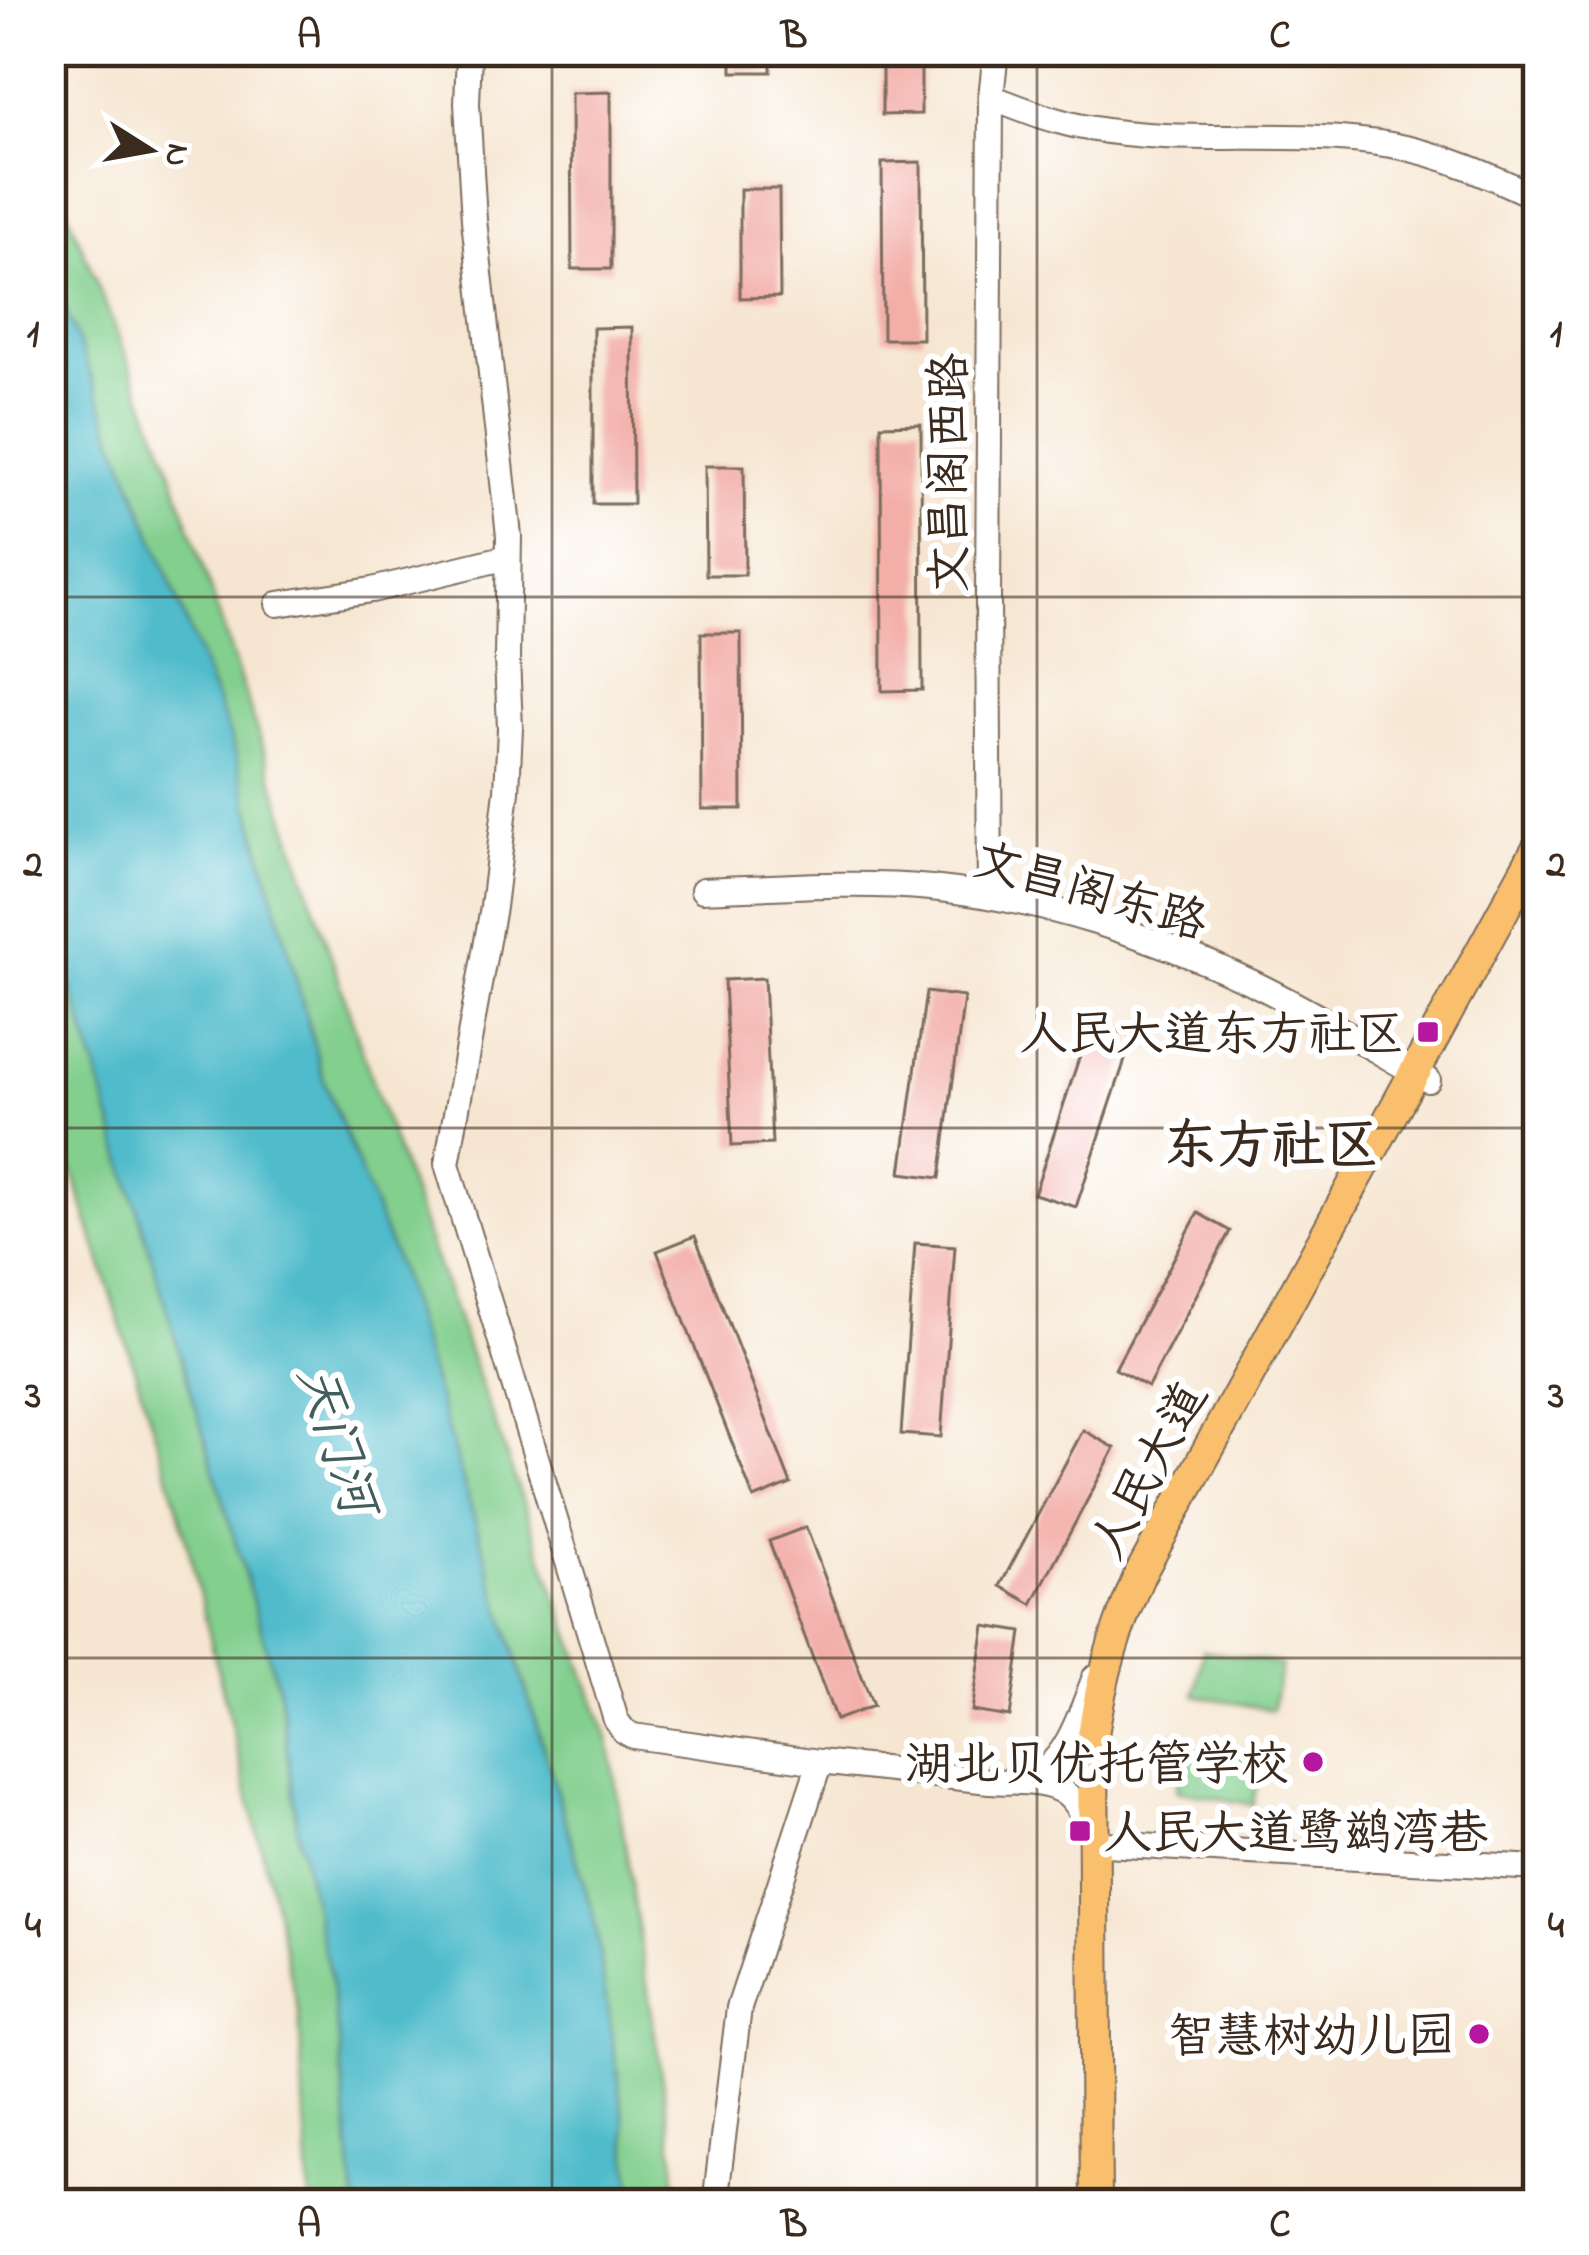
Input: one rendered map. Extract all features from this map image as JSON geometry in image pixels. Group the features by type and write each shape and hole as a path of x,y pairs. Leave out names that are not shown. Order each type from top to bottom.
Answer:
{"main road":[{"name":"人民大道","path":"1096,2204 1098,1844 1113,1687 1128,1636 1152,1581 1422,1076 1538,847"},
{"name":"人民大道","path":"1108,2204 1093,1735 1115,1630 1140,1574 1538,880"}],"street":[{"path":"469,51 474,220 508,536 510,728 494,907 447,1164 616,1720 633,1736 820,1762 1057,1786 1080,1810 1098,1844 1538,1868"},
{"name":"文昌阁西路","path":"989,896 988,574 996,51"},
{"path":"992,97 1088,128 1360,141 1410,148 1538,198"},
{"path":"278,604 372,590 508,557"},
{"name":"文昌阁东路","path":"704,890 838,884 931,888 989,896 1085,920 1250,982 1422,1076"},
{"path":"1016,1782 1047,1769 1059,1755 1115,1630"},
{"path":"715,2204 739,2008 820,1762"}],"green space":[{"path":"51,171 166,454 380,1105 609,1741 675,2163 676,2204 310,2204 299,2014 274,1902 180,1513 51,1103"},
{"path":"1203,1650 1281,1665 1272,1710 1195,1695"},
{"path":"1184,1746 1261,1760 1253,1805 1177,1790"}],"water":[{"name":"天门河","path":"51,272 232,741 323,1078 399,1269 562,1809 594,1918 634,2204 355,2204 329,1972 299,1841 280,1694 79,1011 51,931"}],"building":[{"path":"732,51 771,51 771,72 732,72"},
{"path":"882,51 921,51 921,114 882,115"},
{"path":"611,92 611,269 572,269 571,93"},
{"path":"921,162 922,339 883,339 882,163"},
{"path":"740,189 779,189 780,297 740,298"},
{"path":"632,327 633,504 593,504 593,328"},
{"path":"921,424 922,690 882,691 881,425"},
{"path":"705,466 744,466 745,575 706,575"},
{"path":"701,633 741,633 742,809 702,809"},
{"path":"764,978 772,1144 732,1146 724,980"},
{"path":"926,992 964,997 940,1178 901,1173"},
{"path":"1091,1022 1133,1036 1076,1207 1034,1194"},
{"path":"1198,1213 1230,1231 1148,1387 1115,1369"},
{"path":"695,1236 791,1484 754,1499 657,1251"},
{"path":"915,1243 955,1246 941,1437 901,1434"},
{"path":"1083,1430 1115,1448 1032,1604 1000,1586"},
{"path":"806,1527 873,1706 836,1720 769,1541"},
{"path":"985,1626 1022,1632 1010,1717 972,1711"}],"place":[{"name":"人民大道东方社区","path":"1428,1032"},
{"name":"湖北贝优托管学校","path":"1313,1762"},
{"name":"人民大道鹭鹚湾巷","path":"1080,1831"},
{"name":"智慧树幼儿园","path":"1479,2034"}],"district":[{"name":"东方社区","path":"1271,1143"}]}
